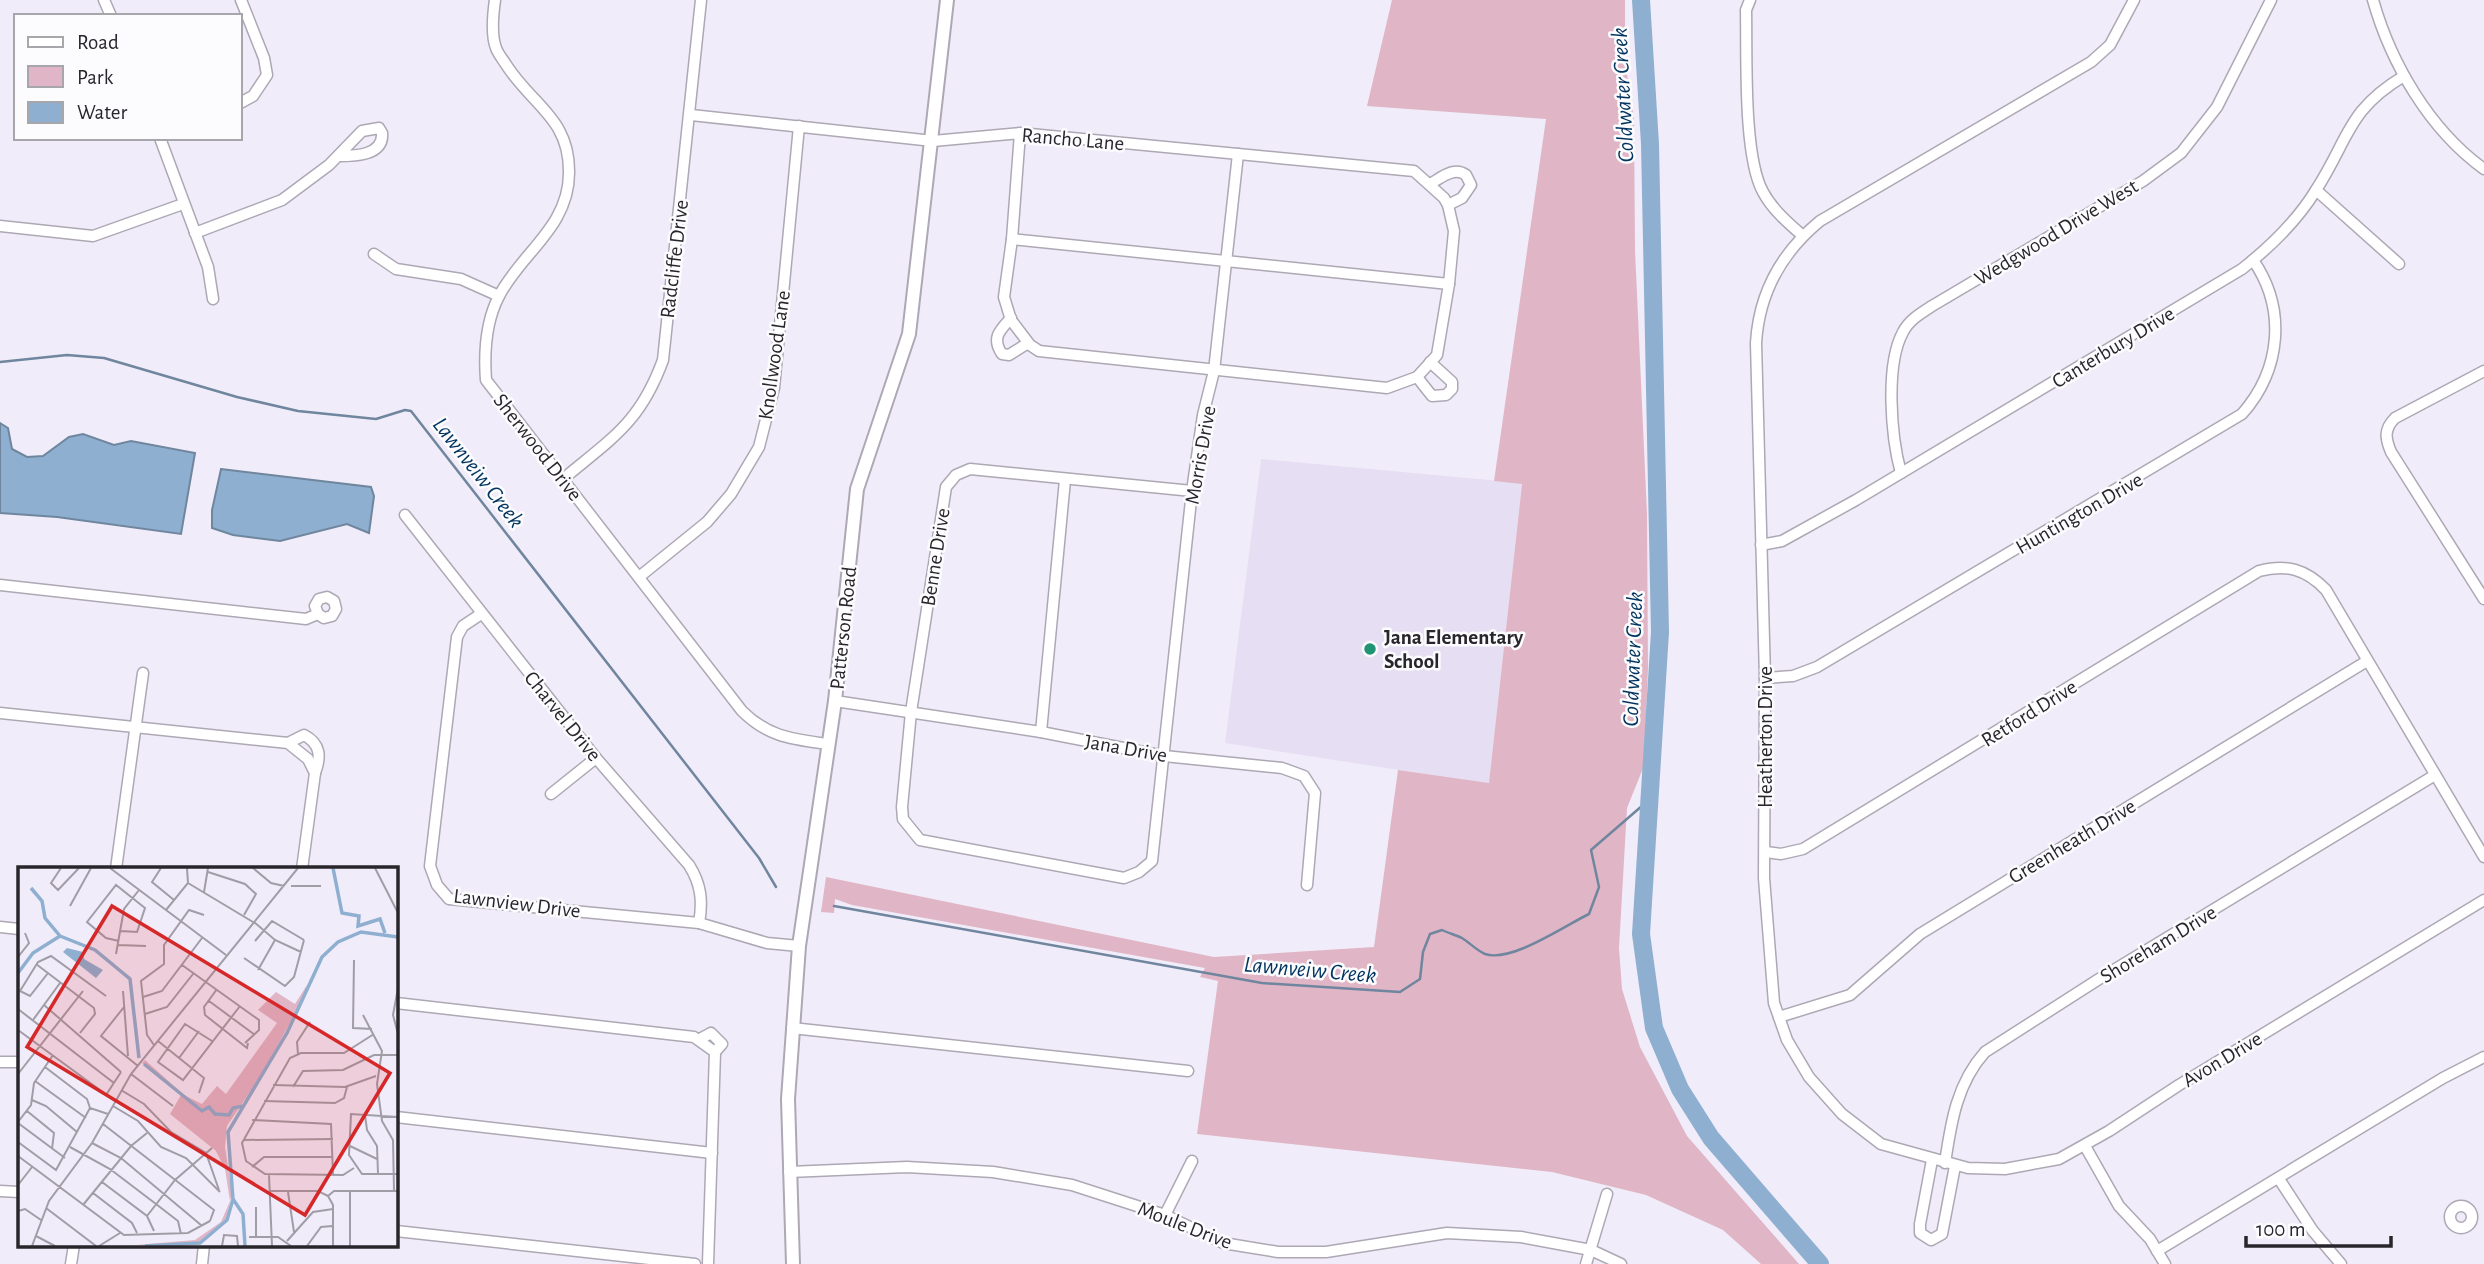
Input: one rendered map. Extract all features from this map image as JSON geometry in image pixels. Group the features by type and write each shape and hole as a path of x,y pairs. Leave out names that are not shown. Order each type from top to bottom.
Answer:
{"main road":[{"name":"Patterson Road","path":"793,1264 789,1172 792,1028 799,946 818,833 827,744 835,701 857,489 909,334 947,0"}],"street":[{"path":"241,0 264,58 267,75 253,96 242,102"},
{"name":"Sherwood Drive","path":"495,0 496,48 516,79 541,103 559,128 568,151 569,175 566,198 558,218 499,296 486,337 486,380 742,711 758,727 786,738 827,744"},
{"name":"Radcliffe Drive","path":"563,479 626,427 650,394 663,360 702,0"},
{"path":"1750,0 1746,10 1753,165 1763,192 1772,205 1803,236"},
{"name":"Heatherton Drive","path":"1950,1164 1881,1144 1842,1114 1809,1077 1787,1040 1779,1017 1768,957 1764,878 1765,678 1757,327 1770,279 1803,236 1843,208 2091,62 2110,45 2134,0"},
{"name":"Wedgwood Drive West","path":"1901,473 1893,433 1893,380 1894,361 1905,329 1932,306 2143,181 2180,153 2217,107 2271,0"},
{"path":"2373,0 2385,37 2404,76 2438,124 2484,169"},
{"name":"Canterbury Drive","path":"1760,545 1782,541 1901,473 2145,329 2253,260 2290,225 2316,190 2363,106 2404,76"},
{"name":"Rancho Lane","path":"691,115 933,141 1020,133 1415,171 1446,202"},
{"name":"Knollwood Lane","path":"639,577 707,522 731,494 759,447 774,388 799,126"},
{"path":"1020,133 1012,239 1004,284 1010,318 1028,342 1040,351 1387,388 1416,377 1430,362 1440,345 1454,231 1446,202 1469,190 1471,185 1466,175 1458,171 1430,184"},
{"path":"161,140 211,279 212,299"},
{"name":"Morris Drive","path":"1164,756 1192,491 1203,415 1214,371 1238,154"},
{"path":"195,233 269,207 306,184 338,156"},
{"path":"2316,190 2399,264"},
{"path":"0,226 93,236 183,204"},
{"path":"1012,239 1449,284"},
{"path":"374,254 396,270 461,279 499,296"},
{"name":"Huntington Drive","path":"1765,678 1793,676 1818,667 2242,414 2262,387 2276,348 2272,300 2262,273 2253,260"},
{"path":"1010,318 996,337 996,345 1002,354 1009,355 1028,342"},
{"path":"1416,377 1432,396 1446,396 1452,389 1452,382 1430,362"},
{"path":"2484,371 2395,418 2388,425 2386,433 2390,452 2484,600"},
{"name":"Benne Drive","path":"1164,756 1152,861 1139,872 1124,878 920,840 903,819 911,712 946,487 956,475 970,469 1192,491"},
{"path":"1041,732 1065,480"},
{"name":"Charvel Drive","path":"405,515 596,758 697,878 702,906 699,923"},
{"name":"Retford Drive","path":"1766,852 1781,854 1803,849 2259,571 2291,568 2303,571 2326,590 2367,661"},
{"path":"0,585 306,619 318,614"},
{"name":"Lawnview Drive","path":"481,614 463,626 457,636 430,866 437,886 449,898 699,923 767,943 799,946"},
{"path":"2367,661 2484,857"},
{"name":"Greenheath Drive","path":"1779,1017 1850,995 1920,934 2367,661"},
{"path":"116,867 143,673"},
{"name":"Jana Drive","path":"835,701 1041,732 1164,756 1282,768 1304,776 1315,793 1307,885"},
{"path":"0,713 288,743 304,736 316,744 320,757 315,773 302,867"},
{"path":"288,743 308,758 315,773"},
{"path":"551,794 596,758"},
{"name":"Shoreham Drive","path":"1932,1160 1920,1224 1920,1233 1931,1240 1942,1234 1960,1089 1985,1052 2099,979 2435,775"},
{"name":"Avon Drive","path":"1950,1164 1983,1169 2026,1166 2059,1159 2085,1146 2179,1085 2484,900"},
{"path":"0,927 18,929"},
{"path":"397,1003 700,1039 715,1052 708,1264"},
{"path":"792,1028 1188,1071"},
{"path":"2157,1251 2443,1078 2484,1057"},
{"path":"0,1062 18,1062"},
{"path":"397,1117 712,1153"},
{"path":"2085,1146 2119,1206 2165,1264"},
{"path":"1165,1214 1192,1161"},
{"name":"Moule Drive","path":"789,1172 907,1167 993,1172 1072,1185 1165,1214 1223,1243 1278,1252 1326,1252 1447,1233 1521,1237 1591,1250 1621,1264"},
{"path":"2279,1179 2313,1231 2341,1264"},
{"path":"0,1191 18,1192"},
{"path":"1586,1264 1607,1194"},
{"path":"2471,1220 2484,1224"},
{"path":"397,1231 695,1264"},
{"path":"71,1264 74,1246"},
{"path":"202,1264 204,1246"}],"shaded area":[{"name":"Jana Elementary School","path":"1261,459 1522,483 1489,784 1225,743"}],"green space":[{"path":"1392,0 1625,0 1625,62 1634,118 1635,250 1647,514 1648,669 1644,766 1627,808 1619,948 1622,989 1640,1047 1687,1136 1799,1264 1761,1264 1723,1230 1646,1195 1552,1172 1197,1134 1218,981 1200,977 1205,968 852,905 835,899 834,913 821,912 826,877 1214,957 1374,947 1398,770 1489,783 1522,484 1494,481 1546,119 1367,106"}],"water":[{"path":"0,423 8,428 12,449 27,457 43,456 69,437 83,434 114,445 131,441 195,453 181,534 57,517 0,513"},
{"path":"221,469 371,487 374,496 369,533 347,524 280,541 233,535 212,528 212,510"}],"waterway":[{"name":"Coldwater Creek","path":"1641,0 1650,144 1660,632 1641,934 1654,1028 1680,1089 1711,1138 1820,1264"},
{"name":"Lawnveiw Creek","path":"0,362 67,355 104,358 237,397 298,411 376,419 405,410 411,411 759,858 776,887"},
{"name":"Lawnveiw Creek","path":"834,906 1262,983 1400,992 1420,979 1423,952 1430,934 1442,930 1462,938 1485,954 1496,955 1523,948 1589,914 1599,887 1591,850 1650,799"}],"place":[{"name":"Jana Elementary School","path":"1370,649"}]}
